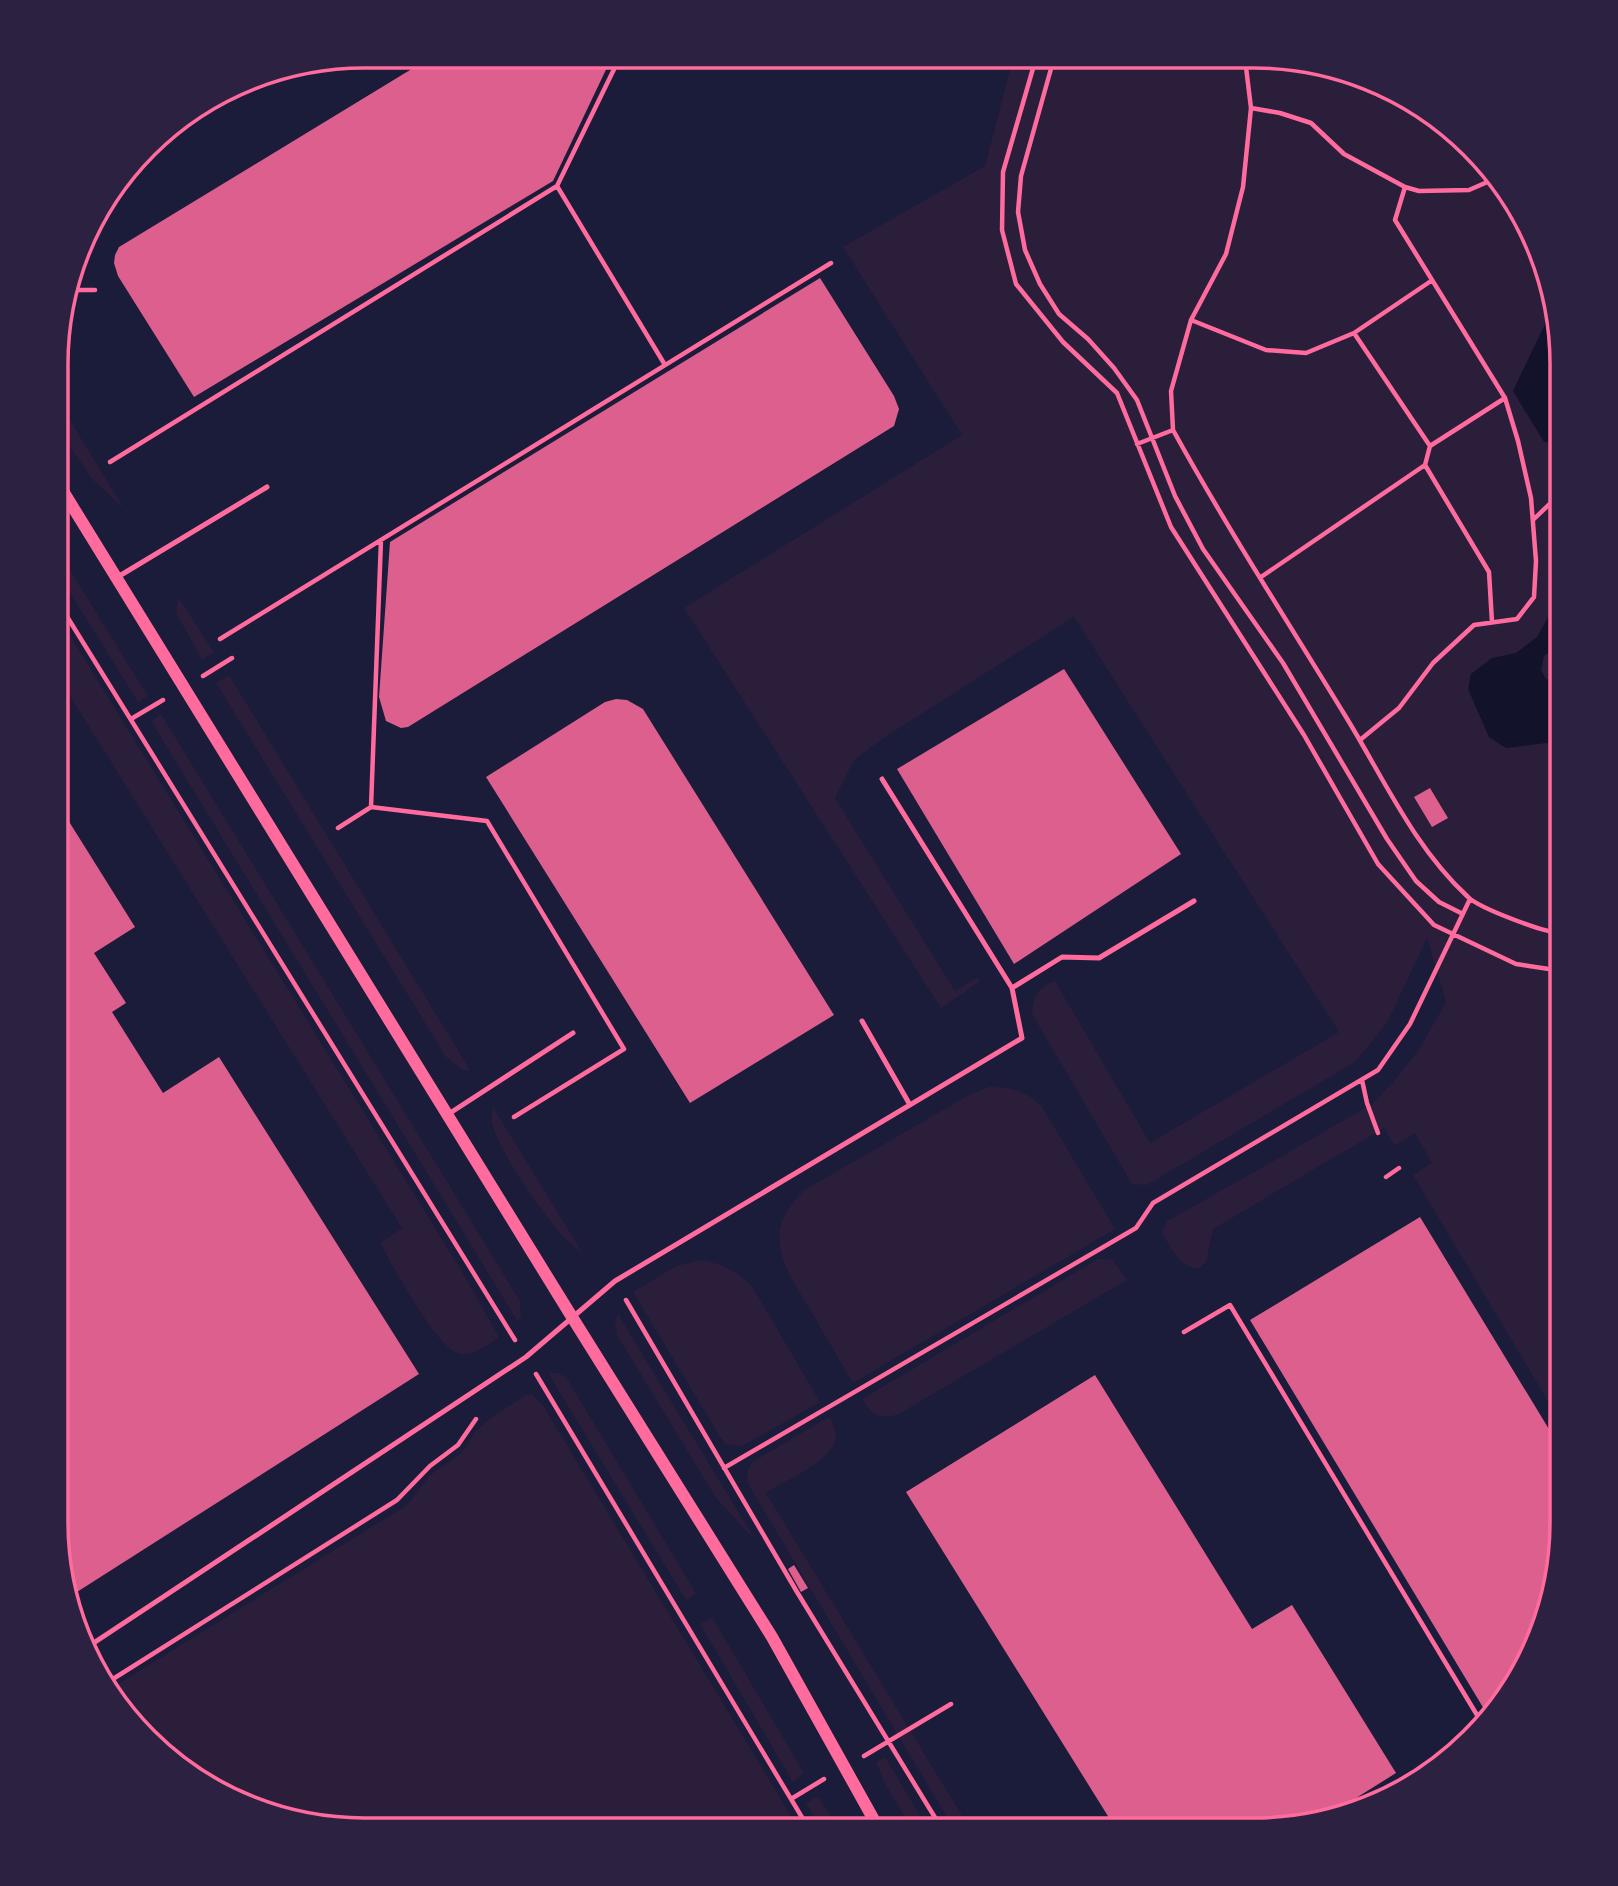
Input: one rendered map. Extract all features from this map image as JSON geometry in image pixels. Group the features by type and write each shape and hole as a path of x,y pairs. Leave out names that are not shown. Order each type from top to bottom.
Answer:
{"street":[{"path":"68,499 772,1637 873,1818"}],"lane":[{"path":"116,578 267,486"},
{"path":"94,1642 526,1357 615,1281 1022,1038 1012,988 883,779"},
{"path":"1012,988 1062,957 1099,958 1194,901"},
{"path":"862,1021 910,1105"},
{"path":"447,1115 573,1033"}],"path":[{"path":"110,462 557,186 615,68"},
{"path":"1032,68 1003,172 1002,230 1016,284 1063,342 1116,393 1171,527 1304,734 1378,864 1434,925 1516,964 1550,969"},
{"path":"1051,68 1021,176 1018,212 1025,250 1040,284 1059,314 1088,339 1114,368 1136,400 1175,496 1203,549 1283,663 1387,839 1416,881 1439,902 1463,914"},
{"path":"1246,68 1251,108 1243,187 1226,254 1191,320 1171,391 1173,430 1213,502 1421,844 1470,899 1515,920 1550,931"},
{"path":"1251,108 1280,113 1311,123 1344,154 1405,187 1419,191 1469,190 1487,182"},
{"path":"557,186 665,365"},
{"path":"1360,740 1399,708 1433,663 1474,625 1517,619 1534,597 1534,520 1518,441 1505,398 1395,220 1405,187"},
{"path":"220,639 831,263"},
{"path":"1191,320 1266,350 1306,352 1354,333 1431,281"},
{"path":"78,290 95,290"},
{"path":"1354,333 1430,446"},
{"path":"1261,577 1424,465 1430,446 1505,398"},
{"path":"1137,444 1173,430"},
{"path":"1424,465 1489,572 1492,622"},
{"path":"1534,520 1550,504"},
{"path":"371,807 381,540"},
{"path":"68,618 526,1357 802,1818"},
{"path":"338,828 371,807 487,821 624,1049 514,1117"},
{"path":"724,1468 1136,1228 1153,1203 1378,1070 1410,1024 1470,899"},
{"path":"1362,1080 1378,1133"},
{"path":"1386,1177 1399,1168"},
{"path":"615,1281 724,1468 935,1818"},
{"path":"1185,1332 1230,1305 1477,1716"},
{"path":"528,1384 538,1378"},
{"path":"113,1678 397,1500 430,1466 458,1445 474,1419 481,1415"},
{"path":"889,1741 951,1704"}],"shaded area":[{"path":"1010,68 1253,68 1292,71 1330,78 1367,91 1402,108 1434,129 1463,155 1489,184 1519,233 1540,288 1550,365 1550,1405 1413,1175 1432,1163 1415,1133 1394,1146 1384,1128 1213,1229 1206,1262 1198,1269 1180,1260 1162,1233 1167,1221 1373,1103 1395,1080 1420,1048 1446,1002 1427,938 1387,1023 1355,1062 1147,1185 1132,1184 1032,1014 1035,997 1044,986 1055,981 1150,1143 1339,1032 1074,617 885,737 854,760 835,798 955,991 978,977 979,982 941,1008 684,608 962,435 843,247 985,166"},
{"path":"1546,322 1550,365 1550,442 1544,442 1513,391"},
{"path":"68,417 124,509 92,479 68,444"},
{"path":"68,567 148,696 138,702 68,589"},
{"path":"178,597 214,652 202,660 176,613"},
{"path":"1550,614 1550,651 1544,656 1541,670 1546,679 1550,679 1550,742 1506,748 1489,737 1468,689 1471,674 1492,658 1516,653 1537,637"},
{"path":"68,632 464,1275 499,1337 470,1354 460,1354 450,1349 440,1338 416,1306 380,1243 402,1228 68,693"},
{"path":"229,675 470,1070 463,1070 446,1057 216,683"},
{"path":"161,714 520,1301 521,1316 518,1322 151,721"},
{"path":"989,1087 1017,1090 1041,1105 1115,1229 853,1383 785,1265 779,1235 782,1220 806,1189 969,1095"},
{"path":"493,1107 582,1252 558,1231 517,1173 497,1136 492,1121"},
{"path":"1098,1259 1113,1260 1127,1280 897,1415 876,1414 862,1399"},
{"path":"701,1260 729,1269 752,1286 820,1402 742,1446 726,1444 720,1437 633,1292 676,1266"},
{"path":"618,1314 756,1541 716,1498 617,1335 615,1321"},
{"path":"548,1373 558,1373 566,1377 696,1593 686,1600"},
{"path":"532,1394 544,1407 792,1818 365,1818 307,1812 269,1802 216,1778 169,1744 129,1702 117,1685 407,1505 429,1476 462,1452 475,1432 492,1417 526,1395"},
{"path":"829,1417 836,1438 827,1455 807,1470 766,1493 963,1818 947,1818 748,1484 748,1471 754,1461"},
{"path":"712,1617 804,1773 793,1782 700,1624"},
{"path":"885,1757 921,1818 905,1818 885,1784 876,1762"},
{"path":"818,1796 831,1818 815,1818 806,1803"}],"building":[{"path":"413,68 607,68 553,181 194,397 118,276 114,263 119,247"},
{"path":"820,278 894,396 899,409 894,426 408,727 401,728 386,721 379,697 390,542"},
{"path":"1064,669 1181,854 1014,964 897,769"},
{"path":"627,700 643,709 834,1015 690,1103 486,777 605,702"},
{"path":"1430,788 1448,818 1432,827 1414,797"},
{"path":"68,820 135,927 94,953 126,1003 112,1012 163,1093 219,1057 419,1374 77,1592 68,1521"},
{"path":"1420,1217 1550,1431 1549,1541 1540,1598 1519,1653 1484,1708 1250,1320"},
{"path":"1095,1375 1252,1629 1292,1605 1396,1773 1351,1801 1292,1815 1253,1818 1109,1818 906,1492"},
{"path":"794,1565 808,1588 801,1592 788,1569"}]}
